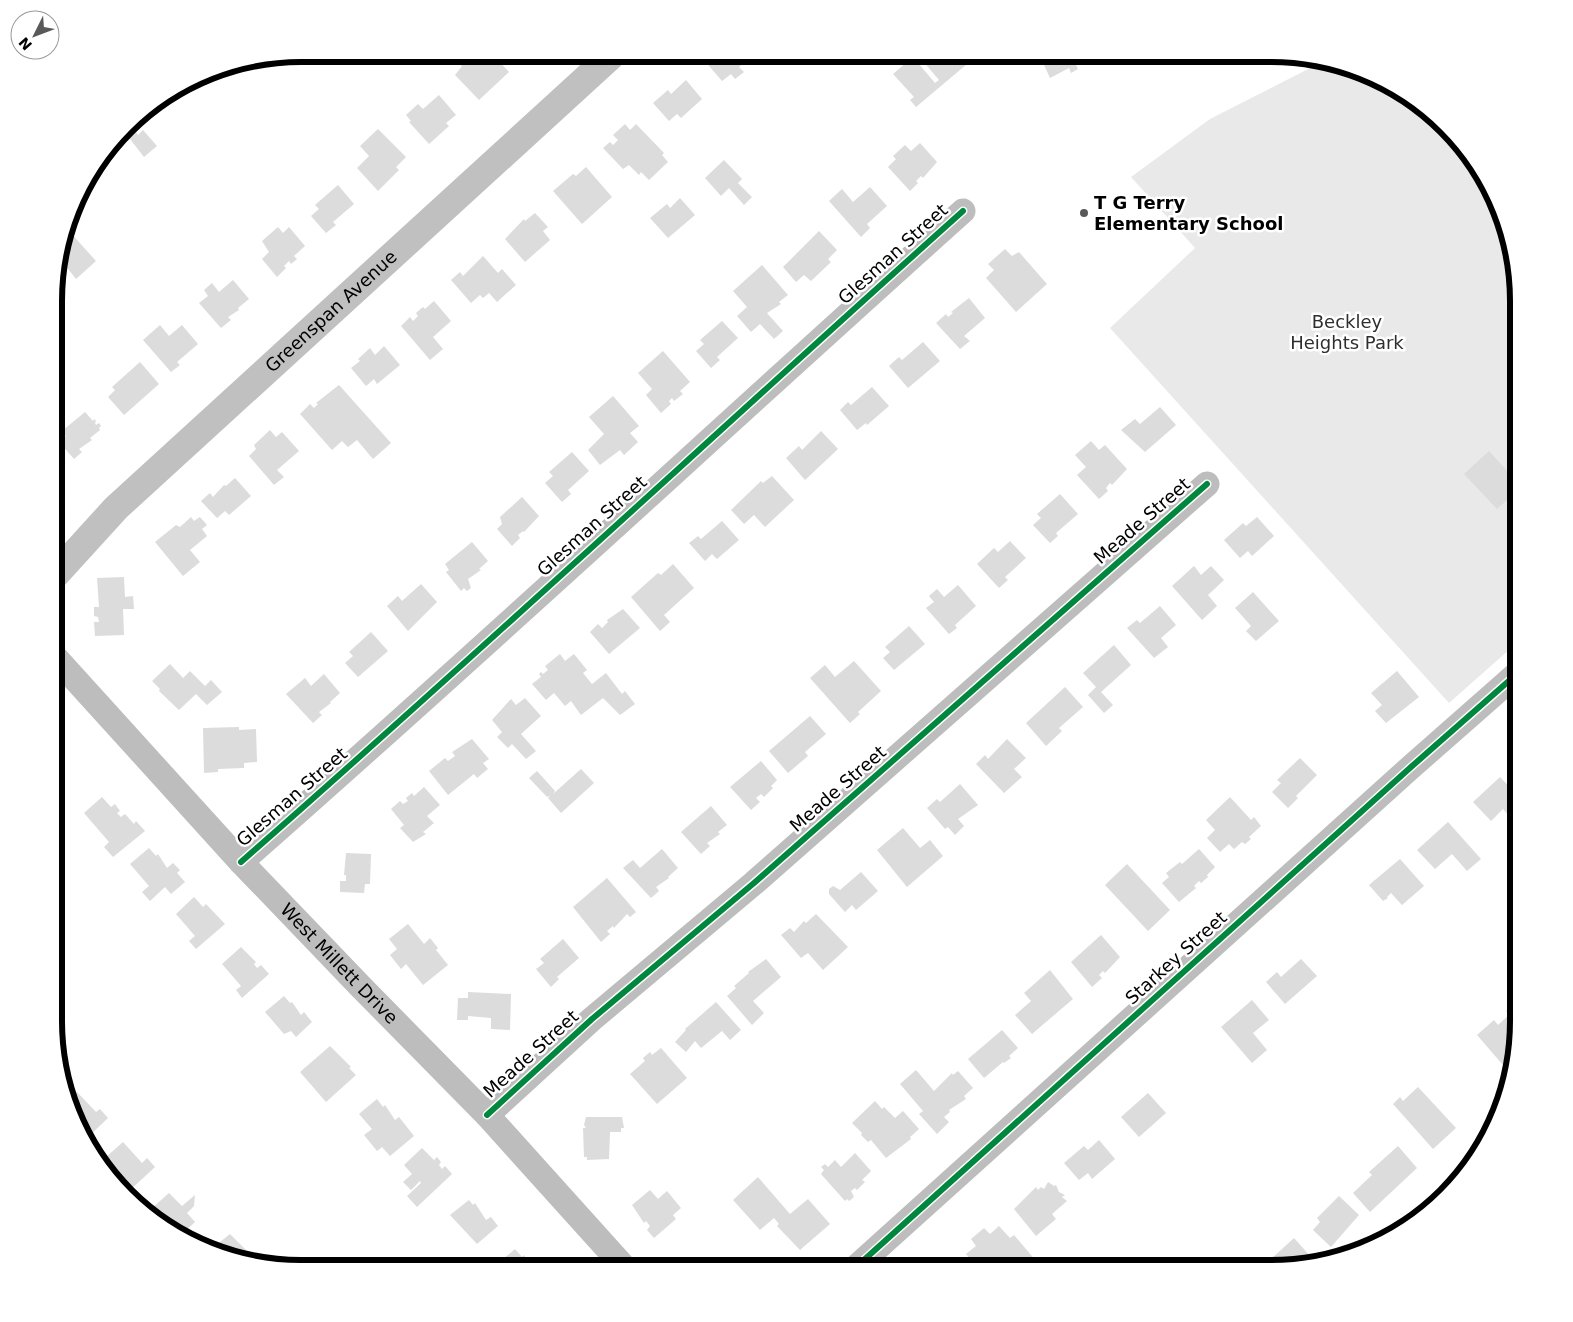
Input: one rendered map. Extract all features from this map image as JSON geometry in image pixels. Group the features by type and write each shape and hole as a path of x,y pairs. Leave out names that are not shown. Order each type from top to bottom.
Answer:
{"street":[{"name":"Greenspan Avenue","path":"62,567 116,508 603,62"},
{"name":"Glesman Street","path":"241,862 366,753 761,392 963,211"},
{"name":"Meade Street","path":"487,1114 592,1019 754,883 1207,484"},
{"name":"West Millett Drive","path":"62,665 241,862 487,1114 618,1260"},
{"name":"Starkey Street","path":"864,1260 1510,680"}],"green space":[{"name":"Beckley Heights Park","path":"1313,66 1348,75 1391,95 1429,122 1461,156 1478,182 1492,210 1506,255 1510,286 1510,649 1449,703 1110,328 1195,248 1131,177 1210,119"}],"building":[{"path":"458,62 500,62 509,72 479,100 455,75 462,66"},
{"path":"706,62 745,62 739,67 744,72 735,79 731,74 722,81"},
{"path":"907,62 917,62 935,83 939,80 924,62 969,62 916,107 910,100 914,97 893,74"},
{"path":"1043,62 1083,62 1076,65 1078,69 1071,73 1069,68 1050,78"},
{"path":"686,80 702,99 681,118 677,114 669,121 653,103 668,90 671,94"},
{"path":"439,95 456,115 446,123 449,126 429,144 409,122 411,121 406,115 418,104 423,109"},
{"path":"625,124 630,130 636,124 664,153 662,155 668,162 649,180 641,172 639,175 629,165 623,169 603,148 610,142 613,145 618,140 613,135"},
{"path":"378,129 406,157 396,167 399,170 378,191 357,168 369,156 360,146"},
{"path":"143,130 157,146 144,157 130,139 128,140 135,131 138,135"},
{"path":"920,143 937,162 923,178 921,176 916,181 918,183 910,191 888,167 896,159 893,156 905,145 911,151"},
{"path":"724,160 742,179 738,183 752,197 744,205 729,188 721,196 705,178"},
{"path":"586,167 612,197 582,224 553,191 573,174 576,176"},
{"path":"338,185 354,204 333,222 336,225 326,233 311,216 319,209 315,205"},
{"path":"870,187 887,206 867,224 870,228 861,237 829,201 842,189 853,202"},
{"path":"680,198 695,215 668,238 650,218 667,204 670,208"},
{"path":"535,213 548,227 543,231 550,240 525,262 505,239 524,219 525,221"},
{"path":"278,227 283,233 289,227 305,246 294,256 297,259 291,264 289,261 284,266 286,268 277,277 262,259 269,252 262,241"},
{"path":"819,231 837,250 828,259 831,262 811,281 804,275 796,282 783,267"},
{"path":"72,235 96,261 76,279 66,266"},
{"path":"1005,249 1012,256 1019,252 1047,284 1016,312 986,278 994,270 988,264"},
{"path":"483,256 498,273 502,269 516,285 497,302 489,293 483,298 480,295 471,303 451,280 460,272 463,276"},
{"path":"762,265 788,295 779,302 781,304 767,313 783,331 774,339 760,324 751,332 737,316 747,307 733,291"},
{"path":"233,280 249,299 238,308 239,310 228,317 231,320 221,328 199,303 208,296 204,290 212,283 219,292"},
{"path":"969,298 985,318 964,336 970,341 960,349 936,323 946,314 948,317 953,313 951,312"},
{"path":"434,301 451,321 433,337 443,349 430,360 401,326 410,317 413,321 418,316 416,313 423,307 425,309"},
{"path":"722,321 738,338 717,357 720,360 711,368 696,351 704,344 700,340"},
{"path":"160,325 169,336 182,325 198,344 177,362 180,365 171,372 143,340"},
{"path":"923,342 940,361 908,388 889,366 899,357 902,360"},
{"path":"384,346 400,365 377,384 374,379 366,386 351,368 360,361 358,359 370,348 375,355"},
{"path":"663,351 690,382 680,391 683,394 674,401 672,398 669,401 671,404 661,413 646,395 652,389 638,373"},
{"path":"140,362 159,384 124,415 108,397 115,390 112,387"},
{"path":"339,385 391,443 373,459 357,440 348,447 342,441 332,450 300,414 310,404 314,408 318,404 316,403"},
{"path":"872,387 889,406 867,425 866,423 857,430 840,410 848,402 851,405"},
{"path":"613,396 639,426 630,433 638,442 624,455 620,450 600,465 588,450 604,434 589,417"},
{"path":"1160,407 1176,425 1145,452 1121,430 1135,419 1140,424"},
{"path":"85,412 93,421 94,419 96,421 96,425 99,423 101,426 100,430 90,438 92,440 79,449 82,452 74,459 62,445 62,439 66,436 62,431"},
{"path":"270,430 276,437 282,432 299,451 277,470 284,477 274,485 249,456 256,449 254,445"},
{"path":"821,431 838,449 805,480 786,458 799,446 802,450"},
{"path":"1091,441 1099,450 1105,445 1127,469 1112,485 1110,483 1106,488 1108,491 1099,499 1077,475 1086,467 1075,455"},
{"path":"1489,451 1510,474 1510,497 1497,509 1464,474"},
{"path":"572,452 589,471 568,490 571,494 562,502 545,483 553,476 549,472"},
{"path":"772,476 794,500 765,527 754,515 744,524 731,510 761,481 763,483"},
{"path":"235,478 251,496 229,515 225,511 217,518 201,501 210,493 213,497 224,485 226,486"},
{"path":"1060,494 1078,514 1056,533 1058,536 1050,543 1033,525 1041,518 1037,514"},
{"path":"522,497 539,516 524,532 518,535 520,538 512,546 497,529 502,524 500,517"},
{"path":"191,517 194,521 200,517 207,525 202,529 207,536 190,550 200,562 183,576 155,542 176,525 180,527"},
{"path":"1257,517 1274,536 1252,556 1248,551 1240,558 1224,540 1243,523 1246,526"},
{"path":"722,521 739,540 717,559 712,554 705,561 689,543 698,536 701,539"},
{"path":"1010,541 1026,558 1005,577 1008,580 999,588 977,564 994,548 998,552"},
{"path":"472,542 488,561 479,569 481,570 468,579 471,588 467,591 464,588 461,591 446,572 449,570 445,564"},
{"path":"673,564 694,588 664,615 670,622 660,631 631,597 658,573 661,575"},
{"path":"1194,566 1201,575 1211,566 1224,580 1208,595 1217,606 1202,620 1172,586"},
{"path":"124,577 125,597 133,596 134,609 123,609 124,635 95,636 94,622 99,622 98,617 94,616 94,607 99,607 97,578"},
{"path":"421,584 437,602 408,631 387,606 398,596 402,601"},
{"path":"958,585 976,606 955,625 957,628 949,634 926,608 934,602 929,596 937,589 944,597"},
{"path":"1253,592 1279,621 1256,641 1246,631 1251,626 1235,608"},
{"path":"1160,606 1176,625 1161,638 1168,647 1154,658 1127,628 1137,620 1140,623"},
{"path":"623,609 640,628 609,654 590,632 598,624 602,628 608,622 607,620"},
{"path":"909,626 925,644 894,670 883,658 890,652 885,647"},
{"path":"371,632 388,651 358,677 345,663 353,656 349,652"},
{"path":"1114,645 1131,665 1101,692 1113,705 1104,713 1088,695 1096,687 1083,673"},
{"path":"560,654 565,661 574,654 587,670 583,673 592,684 606,673 622,694 625,691 635,704 620,715 603,698 581,715 571,701 565,706 554,693 546,700 532,684 541,677 539,674 541,672 543,674 548,670 545,666"},
{"path":"854,661 881,691 858,712 860,714 850,723 810,678 825,665 835,677"},
{"path":"170,664 183,678 190,671 205,686 211,680 222,692 207,705 196,694 179,710 159,691 160,689 152,681"},
{"path":"1397,671 1419,697 1386,723 1375,711 1382,705 1371,693"},
{"path":"324,674 340,693 319,712 322,715 313,723 286,694 305,678 311,686"},
{"path":"1065,687 1083,707 1059,728 1062,731 1046,746 1026,723"},
{"path":"525,698 541,716 521,734 536,751 526,759 512,744 508,748 497,737 502,732 492,720 511,699 516,705"},
{"path":"810,716 826,734 805,752 808,756 788,773 769,751"},
{"path":"239,727 239,730 256,729 257,762 244,763 244,768 218,769 218,772 204,773 203,728"},
{"path":"472,739 489,759 483,763 488,769 477,778 474,774 448,795 429,771 445,758 448,761 455,756 452,752"},
{"path":"1007,739 1026,758 1014,769 1022,777 1004,793 976,764 985,755 988,759"},
{"path":"1300,758 1317,775 1296,796 1298,798 1288,808 1272,792 1281,783 1277,780"},
{"path":"761,761 777,780 771,786 773,788 764,797 761,794 756,798 760,802 751,810 730,787"},
{"path":"581,769 594,783 561,813 548,798 550,796 547,797 529,778 537,771 555,791 553,794"},
{"path":"1500,777 1510,788 1510,817 1503,809 1491,821 1473,802"},
{"path":"960,784 978,805 958,819 964,826 955,835 948,827 945,829 927,808 937,799 940,802"},
{"path":"424,787 440,805 427,816 434,823 423,832 426,834 413,842 400,828 404,825 391,809 400,801 403,804 408,801 406,798 412,793 414,796"},
{"path":"102,797 111,807 115,804 120,811 117,813 121,817 125,814 134,824 136,821 145,831 113,857 104,847 109,842 84,813"},
{"path":"1230,797 1251,820 1254,817 1261,826 1249,837 1251,839 1245,844 1242,842 1234,849 1229,844 1220,852 1207,838 1215,830 1206,820"},
{"path":"711,806 727,825 718,832 720,834 707,843 710,846 701,854 681,832"},
{"path":"1448,822 1481,859 1467,871 1452,854 1435,869 1417,850"},
{"path":"903,828 920,848 930,840 943,856 907,887 877,850"},
{"path":"149,848 156,856 158,854 167,868 173,863 180,870 177,873 185,882 171,894 165,887 150,901 142,892 149,886 130,864"},
{"path":"662,849 678,868 669,878 656,887 659,891 651,898 623,868 633,860 640,868"},
{"path":"1199,849 1215,867 1207,875 1208,877 1201,883 1199,881 1194,886 1196,888 1179,902 1162,883 1169,877 1166,873 1180,862 1182,864"},
{"path":"346,853 371,854 370,884 365,884 364,893 340,892 340,881 346,881 346,875 344,875"},
{"path":"1400,859 1424,886 1402,905 1391,893 1383,901 1369,885"},
{"path":"1127,864 1170,910 1148,931 1105,885"},
{"path":"861,872 878,891 856,910 852,905 845,912 829,894 829,889 833,886 840,890"},
{"path":"607,878 636,912 630,917 627,914 614,928 613,926 607,931 610,934 601,942 573,907"},
{"path":"194,897 203,907 206,904 225,924 196,949 189,941 195,936 176,914"},
{"path":"816,914 848,947 823,970 808,953 801,958 781,935 790,928 794,932 804,921 806,923"},
{"path":"408,924 424,944 430,938 438,948 436,950 448,965 423,985 406,964 401,969 390,955 397,949 389,939"},
{"path":"1101,935 1120,957 1105,973 1103,971 1099,975 1102,978 1092,987 1071,962"},
{"path":"563,939 579,958 557,977 559,979 551,987 536,969 544,963 540,959"},
{"path":"241,947 256,962 254,964 257,968 261,965 269,974 242,998 236,990 241,986 222,964"},
{"path":"766,959 781,977 753,1001 764,1013 752,1025 727,996 736,988 734,986 748,972"},
{"path":"1301,959 1317,976 1285,1004 1266,982 1277,972 1281,977"},
{"path":"1050,970 1073,999 1032,1034 1015,1015 1031,1001 1024,993"},
{"path":"468,992 511,994 510,1030 491,1029 491,1018 468,1016 468,1020 457,1020 458,998 468,998"},
{"path":"284,996 290,1003 292,1002 301,1015 304,1012 312,1022 296,1037 291,1031 284,1034 265,1012"},
{"path":"1252,1000 1269,1020 1253,1033 1267,1050 1252,1063 1221,1027"},
{"path":"716,1002 741,1030 730,1040 722,1031 701,1048 695,1041 686,1052 675,1042 685,1029"},
{"path":"1510,1007 1510,1036 1506,1068 1477,1035 1494,1020 1498,1025 1509,1015 1506,1011"},
{"path":"1002,1030 1018,1048 1009,1056 1011,1058 1003,1062 984,1078 968,1059"},
{"path":"330,1046 351,1067 349,1068 356,1075 326,1102 300,1072"},
{"path":"661,1048 687,1078 657,1104 630,1074 645,1061 643,1058 650,1052 652,1055"},
{"path":"916,1070 934,1091 952,1073 953,1075 958,1071 973,1088 964,1096 966,1099 949,1110 950,1112 944,1117 949,1122 937,1134 919,1114 923,1111 900,1084"},
{"path":"1418,1087 1456,1128 1433,1149 1393,1104 1400,1097 1403,1101"},
{"path":"77,1092 96,1112 100,1109 108,1118 91,1134 87,1126 74,1095"},
{"path":"1148,1093 1166,1113 1139,1137 1121,1117"},
{"path":"377,1099 383,1107 385,1105 395,1120 399,1117 414,1136 390,1156 382,1147 377,1151 364,1135 372,1129 359,1114"},
{"path":"875,1101 882,1109 884,1107 895,1118 903,1111 919,1129 910,1137 911,1139 886,1158 871,1140 868,1142 861,1135 862,1133 852,1123"},
{"path":"586,1117 622,1117 624,1128 621,1128 621,1132 610,1132 609,1159 587,1160 587,1157 584,1157 583,1128 586,1128 584,1125"},
{"path":"1099,1140 1115,1159 1092,1179 1088,1173 1079,1180 1064,1163 1084,1146 1088,1150"},
{"path":"123,1142 142,1163 147,1158 155,1167 132,1188 106,1157"},
{"path":"1398,1146 1417,1168 1370,1212 1353,1193 1372,1175 1369,1172"},
{"path":"422,1148 434,1160 437,1157 441,1162 439,1165 442,1169 445,1166 452,1174 417,1207 407,1196 421,1183 420,1181 411,1190 403,1182 412,1174 404,1165"},
{"path":"855,1153 871,1171 862,1180 865,1182 857,1190 855,1188 851,1191 854,1197 849,1201 847,1199 845,1201 821,1174 824,1170 821,1167 825,1164 828,1167 835,1160 841,1167"},
{"path":"758,1177 790,1214 808,1199 830,1224 800,1250 777,1226 779,1224 774,1218 760,1230 733,1200"},
{"path":"1048,1182 1054,1186 1056,1185 1059,1192 1065,1195 1062,1197 1067,1201 1052,1214 1056,1219 1036,1236 1014,1209 1036,1187 1038,1190 1041,1187 1044,1189"},
{"path":"650,1190 658,1199 667,1191 681,1208 673,1215 676,1219 654,1238 647,1230 650,1226 646,1221 644,1223 632,1205"},
{"path":"169,1193 182,1206 195,1195 194,1206 187,1213 195,1222 187,1230 153,1207"},
{"path":"1339,1196 1359,1215 1331,1247 1313,1230 1320,1222 1317,1218"},
{"path":"469,1200 473,1205 475,1203 486,1220 491,1217 498,1226 477,1244 450,1215"},
{"path":"999,1226 1010,1238 1014,1235 1035,1260 971,1260 966,1254 976,1246 971,1239 984,1228 990,1234"},
{"path":"230,1234 250,1254 225,1247 218,1244"},
{"path":"1294,1238 1310,1256 1287,1259 1270,1260"},
{"path":"515,1249 527,1260 502,1260"},
{"path":"731,1258 745,1259 745,1260 731,1260"}],"cycle path":[{"path":"241,862 423,700 963,211"},
{"path":"487,1115 592,1019 754,883 1207,484"},
{"path":"864,1260 1510,680"}],"place":[{"name":"T G Terry Elementary School","path":"1084,213"}]}
